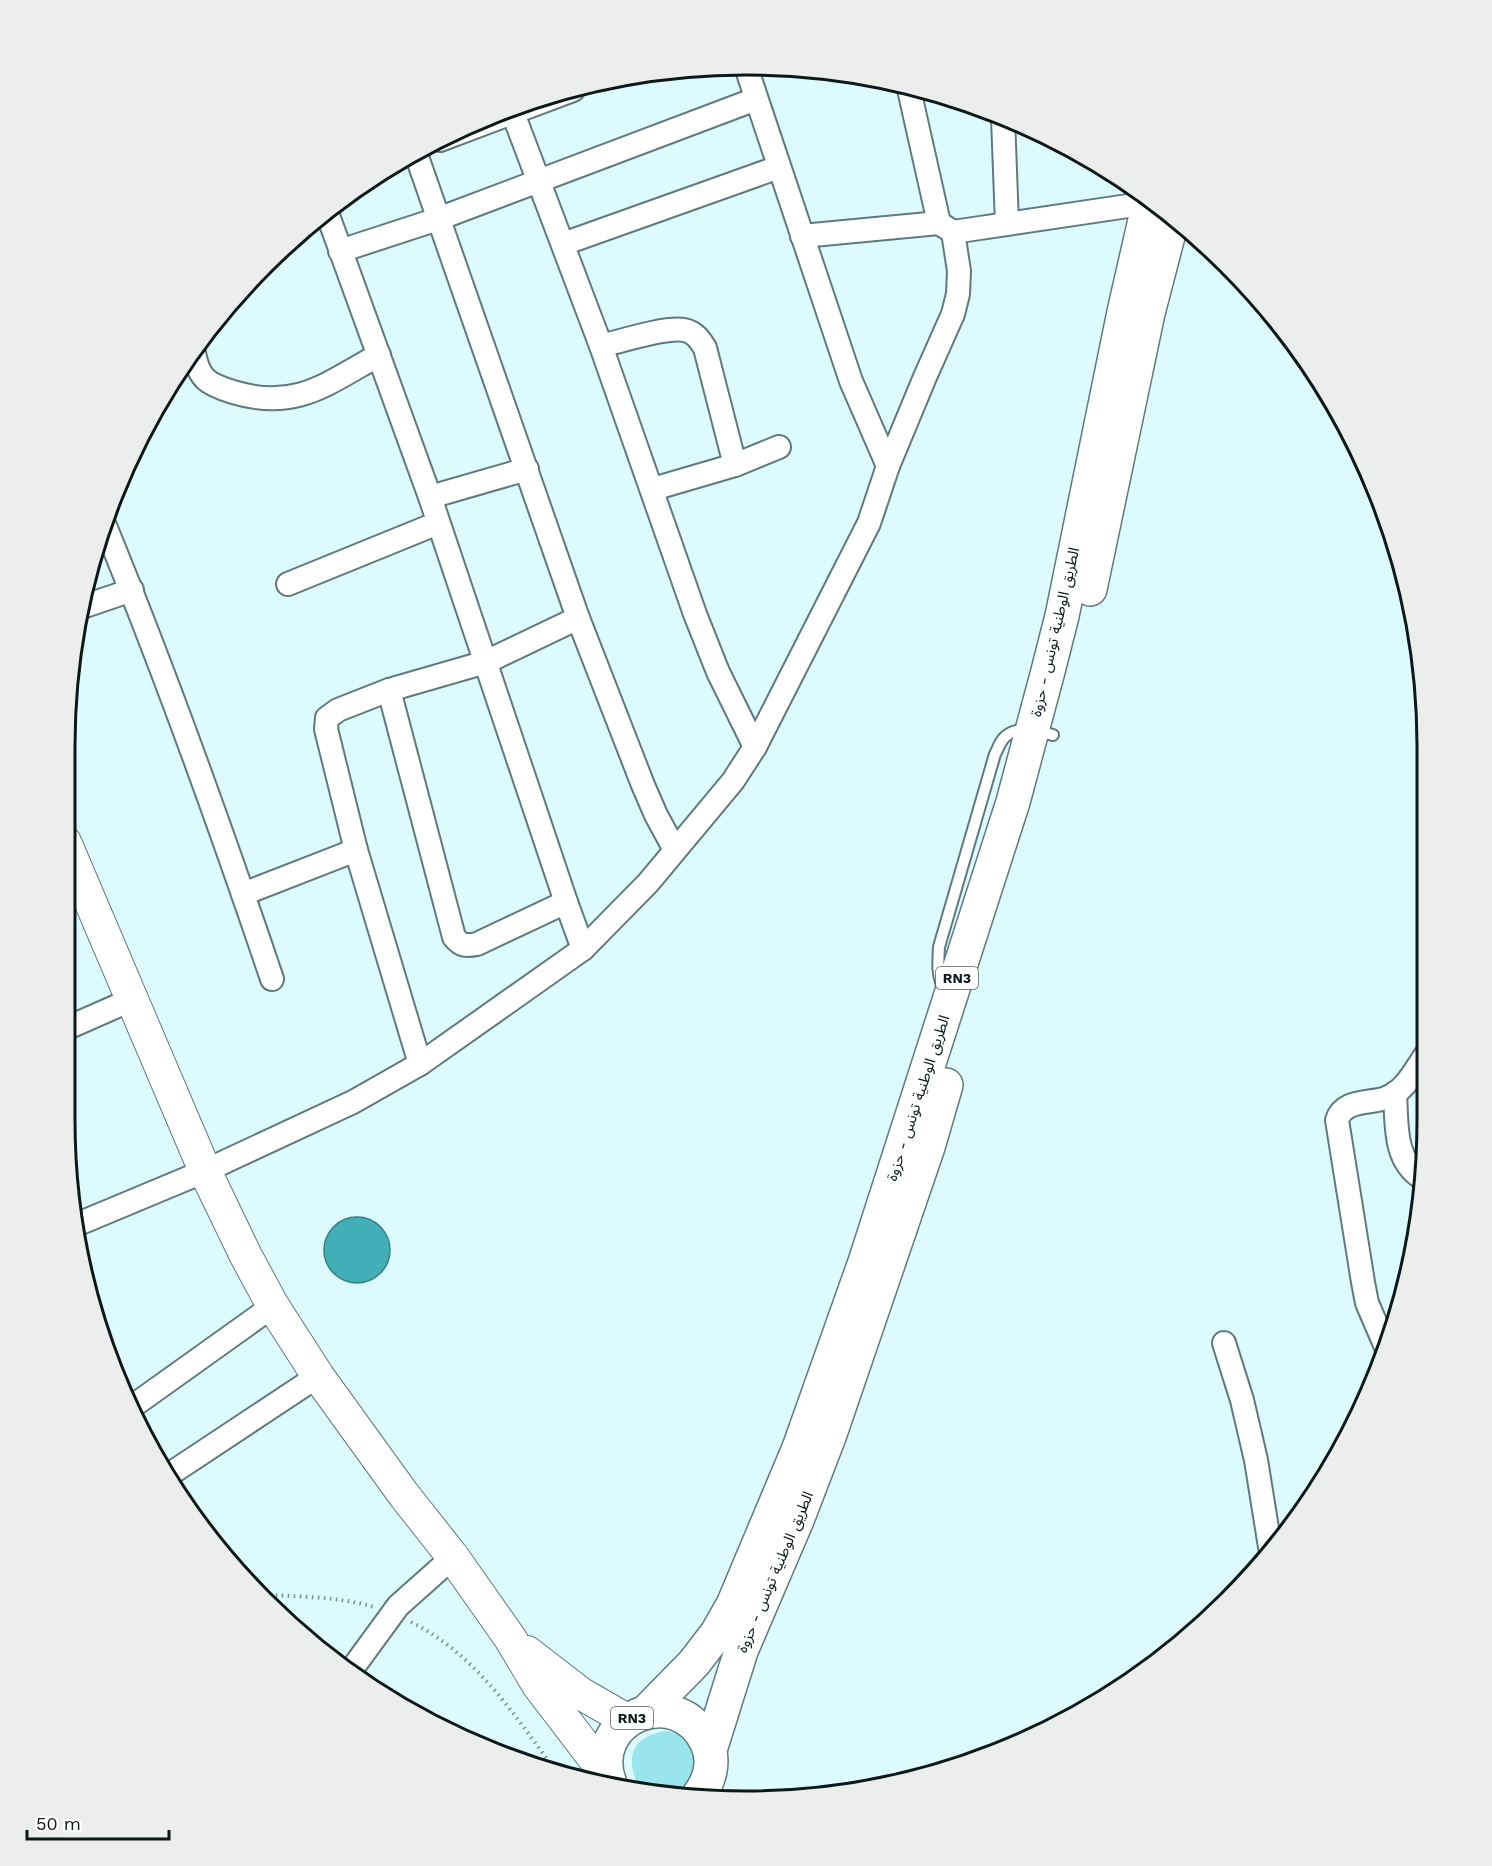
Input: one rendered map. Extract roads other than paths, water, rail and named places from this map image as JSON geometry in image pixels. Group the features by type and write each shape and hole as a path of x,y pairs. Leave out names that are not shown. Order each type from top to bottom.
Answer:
{"main road":[{"name":"الطريق الوطنية تونس - حزوة","path":"710,1750 741,1651 797,1520 830,1434 928,1146 931,1095 949,1000 1013,802 1076,653 1148,313 1157,216"},
{"name":"الطريق الوطنية تونس - حزوة","path":"637,1715 694,1662 717,1633 744,1583 820,1389 865,1262 931,1095 1038,791 1042,732"},
{"name":"RN3","path":"608,1776 605,1758 616,1730 637,1715 667,1710 686,1718 702,1732 710,1750 711,1768 706,1790"}],"street":[{"path":"748,75 851,381 888,466"},
{"path":"83,1222 205,1171 353,1102 420,1065 583,949 648,883 733,781 754,747 869,524 888,466 953,314 958,294 959,272 911,96"},
{"path":"340,251 438,219 756,99"},
{"path":"514,117 601,346 695,614 714,662 754,747"},
{"path":"1003,126 1007,224"},
{"path":"418,161 578,618 643,785 675,850"},
{"path":"563,244 779,167"},
{"path":"802,236 1007,224 1145,208"},
{"path":"330,221 430,497 583,949"},
{"path":"601,346 671,331 686,330 695,335 705,348 735,465"},
{"path":"196,363 201,375 209,382 248,396 284,399 309,393 379,355"},
{"path":"652,489 735,465 779,447"},
{"path":"430,497 527,469"},
{"path":"288,585 438,523"},
{"path":"109,536 132,590 272,979"},
{"path":"91,604 132,590"},
{"path":"420,1065 356,850 326,729 326,721 330,714 389,690 486,662 578,618"},
{"path":"389,690 454,938 459,944 466,946 477,944 566,902"},
{"path":"243,894 356,850"},
{"path":"75,865 205,1171 273,1306 318,1376 411,1504 453,1557 510,1638 538,1685 572,1727 606,1776"},
{"path":"75,1025 133,999"},
{"path":"1381,1336 1367,1303 1336,1120 1345,1108 1359,1102 1387,1098 1395,1093 1417,1067"},
{"path":"1395,1093 1400,1152 1407,1165 1415,1172"},
{"path":"138,1403 273,1306"},
{"path":"1224,1343 1242,1400 1256,1460 1269,1539"},
{"path":"174,1471 318,1376"},
{"path":"355,1665 393,1612 453,1557"},
{"path":"510,1638 580,1693 637,1715"}]}
